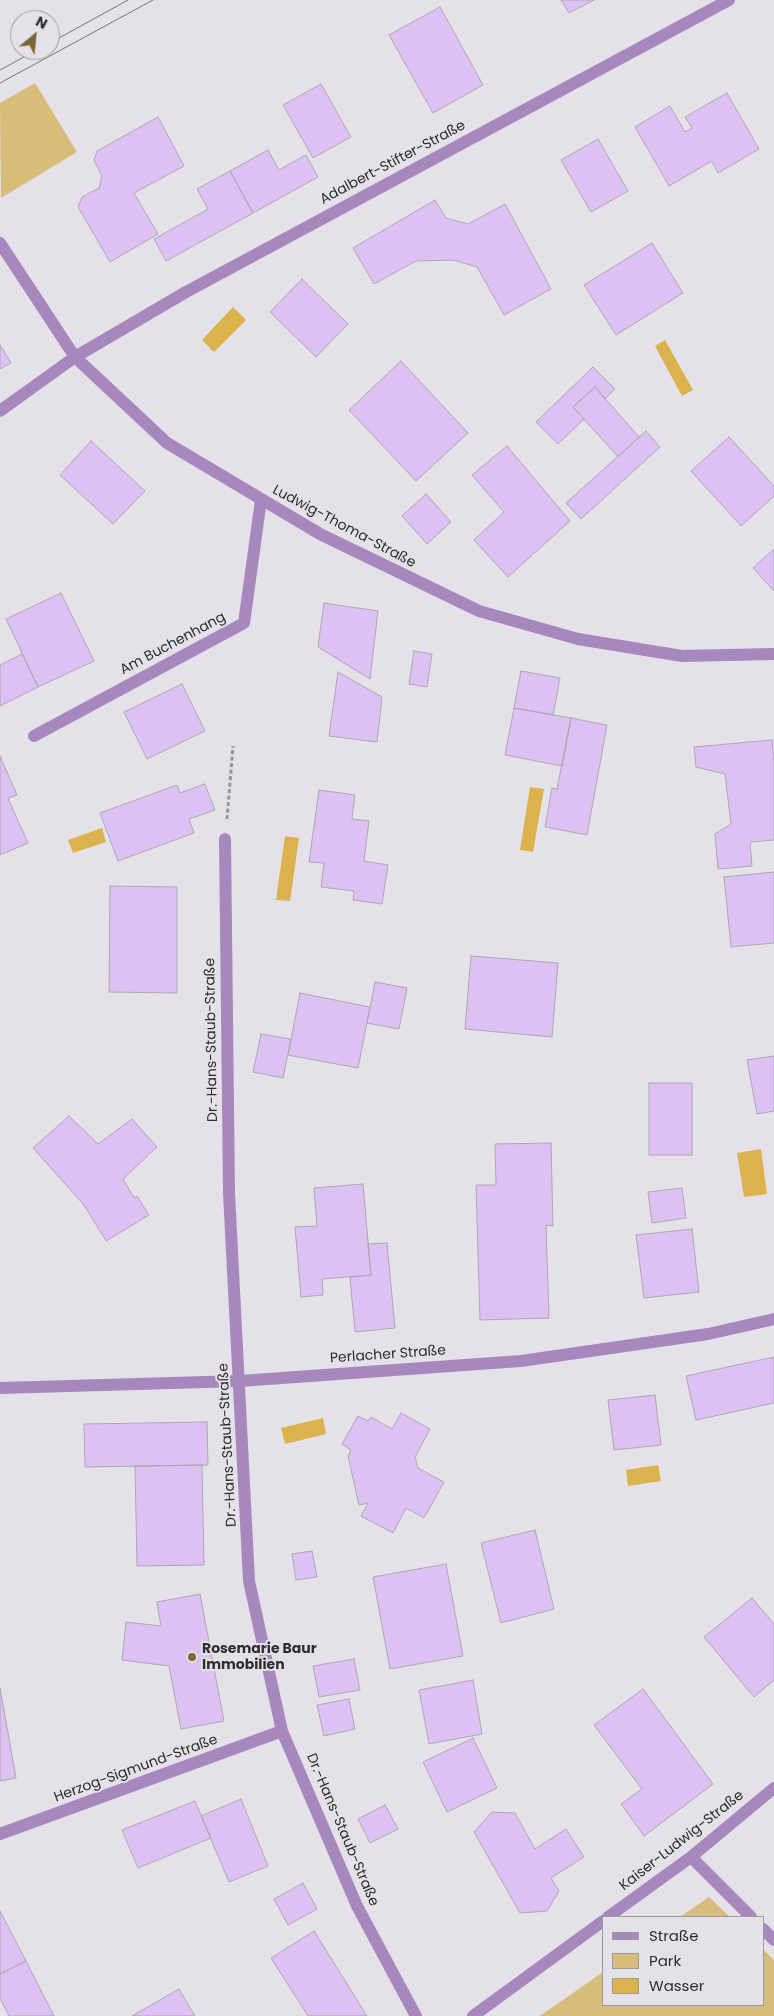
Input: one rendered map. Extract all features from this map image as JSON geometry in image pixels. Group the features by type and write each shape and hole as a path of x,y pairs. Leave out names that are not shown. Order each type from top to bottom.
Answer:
{"street":[{"name":"Adalbert-Stifter-Straße","path":"0,411 75,357 195,287 729,0"},
{"name":"Ludwig-Thoma-Straße","path":"0,243 75,357 167,443 261,500 389,569 479,611 578,638 682,656 774,654"},
{"name":"Am Buchenhang","path":"34,736 244,623 261,500"},
{"name":"Dr.-Hans-Staub-Straße","path":"225,839 229,1193 249,1581 282,1731 357,1906 416,2016"},
{"name":"Perlacher Straße","path":"0,1388 240,1381 521,1360 708,1334 774,1319"},
{"name":"Herzog-Sigmund-Straße","path":"0,1834 282,1731"},
{"name":"Kaiser-Ludwig-Straße","path":"609,1916 691,1857 774,1788"},
{"path":"691,1857 750,1916"},
{"path":"473,2016 602,1922"},
{"path":"764,1930 774,1940"}],"path":[{"path":"225,839 233,746"}],"green space":[{"path":"35,83 77,152 1,198 0,103"},
{"path":"709,1897 729,1916 681,1916"},
{"path":"764,1950 774,1960 774,2016 540,2016 602,1973 602,2006 764,2006"}],"water":[{"path":"233,307 246,320 214,352 202,340"},
{"path":"665,340 693,390 682,396 655,346"},
{"path":"530,787 544,789 533,852 520,850"},
{"path":"102,828 106,842 73,853 68,840"},
{"path":"285,836 299,838 290,901 276,900"},
{"path":"761,1149 767,1194 744,1197 737,1153"},
{"path":"323,1418 326,1434 285,1444 281,1428"},
{"path":"658,1465 661,1481 628,1486 626,1470"}],"building":[{"path":"561,0 594,0 569,13"},
{"path":"440,7 483,85 433,113 389,35"},
{"path":"321,84 351,137 313,158 283,105"},
{"path":"727,93 759,149 718,173 712,161 669,186 635,127 670,106 685,132 692,128 685,117"},
{"path":"158,117 184,166 134,193 158,234 110,262 78,207 82,197 99,188 102,176 94,160 97,151"},
{"path":"598,139 628,191 591,212 561,160"},
{"path":"268,150 279,170 306,155 318,177 253,213 230,171"},
{"path":"230,171 253,213 166,261 154,239 208,209 197,189"},
{"path":"435,200 446,218 468,224 505,204 551,289 504,315 477,267 453,260 416,261 374,284 353,248"},
{"path":"652,243 683,293 616,335 584,285"},
{"path":"302,279 348,324 316,357 270,312"},
{"path":"0,345 11,363 0,369"},
{"path":"401,361 468,433 416,481 349,410"},
{"path":"593,367 615,389 605,399 595,387 573,407 584,419 558,444 536,422"},
{"path":"595,387 639,437 618,457 573,407"},
{"path":"646,431 660,447 581,519 566,503"},
{"path":"729,437 774,486 774,496 741,526 691,471"},
{"path":"91,441 145,491 113,524 60,475"},
{"path":"507,446 570,521 508,577 474,540 504,512 472,475"},
{"path":"426,494 451,522 427,544 402,516"},
{"path":"774,549 774,591 753,568"},
{"path":"61,593 94,661 38,687 6,619"},
{"path":"324,603 378,611 370,679 318,647"},
{"path":"414,651 432,654 427,687 409,684"},
{"path":"22,654 38,687 0,706 0,665"},
{"path":"521,671 560,678 553,715 514,708"},
{"path":"338,672 382,697 377,742 329,736"},
{"path":"182,684 205,731 147,759 124,712"},
{"path":"514,708 571,718 562,766 505,755"},
{"path":"571,718 607,725 587,835 545,827 552,788 557,789"},
{"path":"772,740 774,761 774,840 750,842 752,866 718,869 715,834 731,824 725,774 696,767 694,747"},
{"path":"0,756 17,795 8,798 28,843 0,855"},
{"path":"205,784 215,810 189,819 194,833 118,861 100,813 177,785 180,793"},
{"path":"319,790 355,795 352,819 369,821 364,861 388,865 382,904 353,900 354,891 321,887 324,863 309,862"},
{"path":"774,872 774,943 731,947 724,877"},
{"path":"110,886 177,887 177,993 109,992"},
{"path":"471,956 558,963 552,1037 465,1029"},
{"path":"375,982 407,988 399,1029 367,1023"},
{"path":"300,993 370,1007 358,1068 288,1055"},
{"path":"261,1034 291,1039 283,1078 253,1072"},
{"path":"774,1056 774,1111 757,1114 747,1060"},
{"path":"649,1083 692,1083 692,1155 649,1155"},
{"path":"69,1116 98,1144 132,1119 157,1147 123,1179 134,1198 137,1196 149,1215 106,1241 84,1205 33,1148"},
{"path":"551,1143 553,1226 546,1225 549,1318 480,1320 476,1185 496,1185 495,1144"},
{"path":"363,1184 371,1275 322,1279 323,1295 301,1297 295,1227 317,1226 314,1188"},
{"path":"682,1188 686,1218 652,1223 648,1192"},
{"path":"692,1229 699,1292 644,1298 636,1235"},
{"path":"387,1243 395,1328 355,1332 350,1277 371,1275 368,1244"},
{"path":"774,1357 774,1403 696,1420 686,1376"},
{"path":"655,1395 661,1445 614,1450 608,1400"},
{"path":"401,1413 430,1429 415,1457 418,1468 444,1482 424,1518 406,1508 393,1533 361,1516 368,1503 359,1505 348,1456 351,1450 342,1444 358,1416 368,1421 371,1417 392,1429"},
{"path":"207,1422 208,1465 85,1467 84,1424"},
{"path":"202,1465 204,1565 137,1566 135,1466"},
{"path":"535,1530 554,1609 501,1623 481,1543"},
{"path":"312,1551 317,1577 296,1580 292,1554"},
{"path":"446,1564 463,1656 390,1669 373,1577"},
{"path":"200,1594 224,1721 181,1729 169,1666 122,1660 126,1622 161,1626 157,1602"},
{"path":"752,1598 774,1624 774,1680 754,1697 704,1637"},
{"path":"354,1659 360,1690 319,1697 313,1666"},
{"path":"473,1680 482,1734 429,1744 419,1690"},
{"path":"0,1688 16,1778 0,1781"},
{"path":"643,1689 713,1784 644,1836 621,1804 642,1789 594,1725"},
{"path":"349,1699 355,1729 324,1736 317,1705"},
{"path":"473,1738 497,1788 447,1812 423,1762"},
{"path":"241,1799 268,1866 229,1882 201,1816"},
{"path":"195,1801 211,1838 138,1868 122,1830"},
{"path":"385,1805 398,1829 370,1843 358,1819"},
{"path":"492,1812 515,1813 535,1849 566,1829 584,1857 551,1878 559,1891 547,1911 520,1913 474,1832"},
{"path":"303,1883 317,1909 288,1925 274,1899"},
{"path":"0,1911 26,1961 0,1974"},
{"path":"314,1931 367,2016 308,2016 271,1958"},
{"path":"26,1961 54,2016 9,2016 0,1998 0,1974"},
{"path":"179,1989 195,2016 132,2016"}],"tram line":[{"path":"60,37 128,0"},
{"path":"0,83 153,0"},
{"path":"0,70 18,60"}],"place":[{"name":"Rosemarie Baur Immobilien","path":"192,1657"}]}
